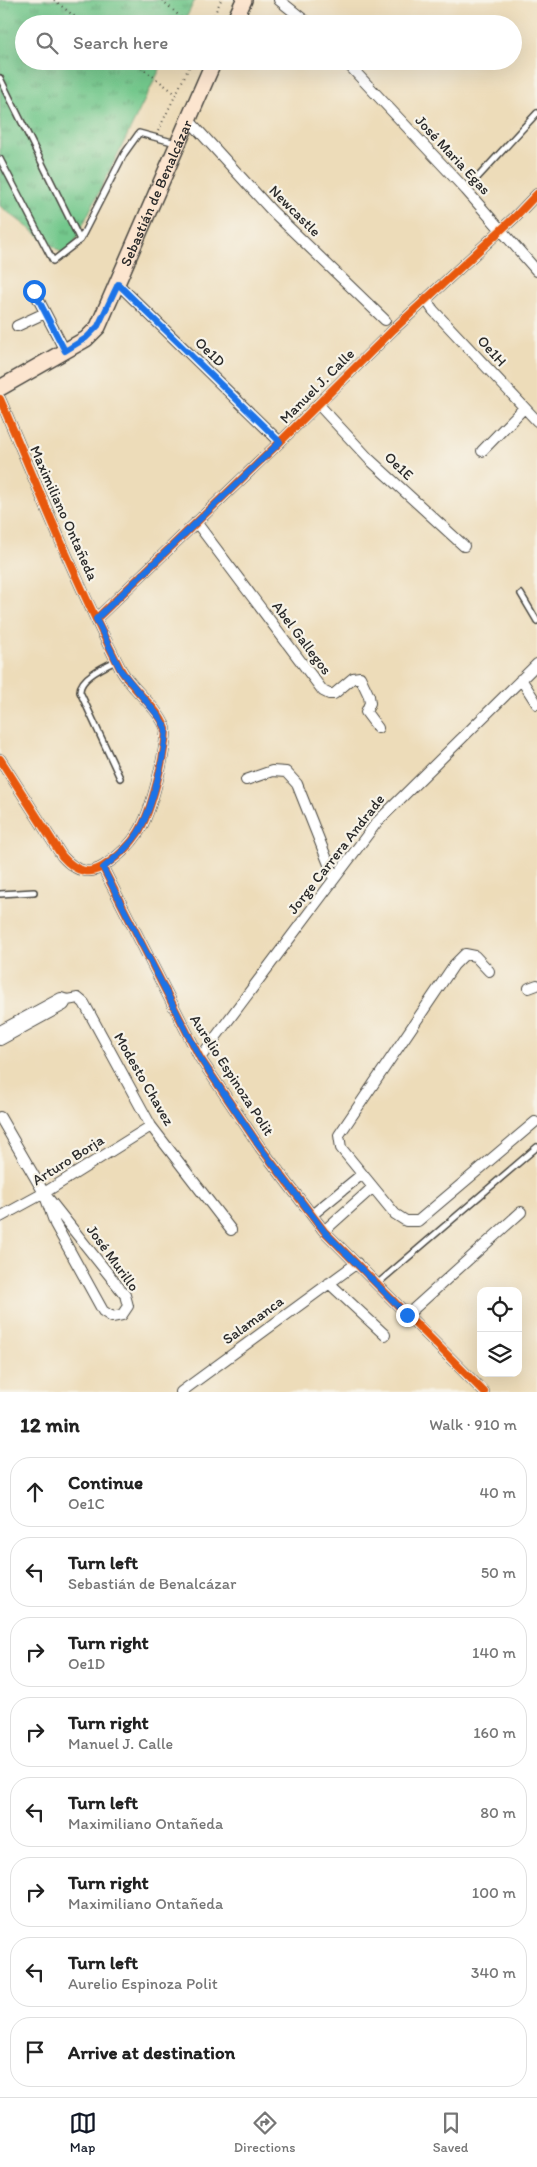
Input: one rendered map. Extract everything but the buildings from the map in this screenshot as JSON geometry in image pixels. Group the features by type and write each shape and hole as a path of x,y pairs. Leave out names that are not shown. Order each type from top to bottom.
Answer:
{"main road":[{"path":"237,15 244,0"},
{"name":"Sebastián de Benalcázar","path":"0,388 86,338 98,326 210,70"}],"street":[{"path":"279,0 298,15"},
{"name":"José Maria Egas","path":"353,70 466,190 537,271"},
{"name":"Newcastle","path":"188,119 272,211 385,320"},
{"name":"Manuel J. Calle","path":"96,619 426,299 502,230 537,194"},
{"name":"Oe1D","path":"118,284 280,442"},
{"path":"34,291 65,351"},
{"name":"Oe1H","path":"426,299 433,310 537,421"},
{"path":"17,326 45,313"},
{"name":"Maximiliano Ontañeda","path":"0,400 116,661 125,676 165,726 166,732 157,779 142,825 127,848 103,868"},
{"name":"Oe1E","path":"318,404 369,459 464,546"},
{"path":"482,451 524,408"},
{"name":"Abel Gallegos","path":"196,522 323,690 329,694 334,694 353,678 360,678 369,696 370,703 366,712 378,728"},
{"name":"Jorge Carrera Andrade","path":"200,1058 366,836 397,800 537,664"},
{"path":"521,679 537,704"},
{"path":"0,759 66,861 75,869 86,872 103,868"},
{"path":"246,780 272,771 286,772 296,784 334,877"},
{"name":"Aurelio Espinoza Polit","path":"103,868 200,1058 260,1147 324,1231 484,1392"},
{"path":"489,971 475,956 465,954 454,966 339,1135 341,1148 372,1188 401,1219 406,1222 418,1221 535,1122"},
{"path":"0,1031 61,998 67,1000 64,1005 0,1040"},
{"name":"Modesto Chavez","path":"67,1000 78,998 84,1002 151,1126 231,1230"},
{"name":"José Murillo","path":"0,1117 44,1193 125,1295 128,1306 122,1315 112,1317 103,1311 55,1224 44,1193"},
{"name":"Arturo Borja","path":"0,1217 44,1193 151,1126"},
{"path":"312,1216 362,1174"},
{"path":"324,1231 372,1188"},
{"path":"329,1202 342,1216"},
{"path":"407,1315 520,1212"},
{"name":"Salamanca","path":"181,1392 357,1263"},
{"path":"329,1283 385,1335"}],"lane":[{"path":"0,78 80,240"},
{"path":"466,190 537,113"},
{"path":"0,159 52,261 80,240 124,154 140,133 178,144"},
{"path":"521,594 537,622"},
{"path":"116,661 105,666 83,683 80,687 80,692 120,778"},
{"path":"0,894 34,892"},
{"path":"377,1284 537,1147"}],"path":[{"path":"54,0 73,15"},
{"path":"162,0 178,15"},
{"path":"214,15 221,0"},
{"path":"145,70 176,94"},
{"path":"155,137 188,70"}],"green space":[{"path":"0,0 195,0 188,15 15,15 15,70 160,70 67,257 0,206"}],"cycle path":[{"path":"96,619 394,329 515,217 537,194"},
{"path":"0,399 73,568 120,668 157,712 166,729 157,782 148,811 138,833 117,857 95,870 84,871 78,869 62,856 0,759"},
{"path":"103,868 200,1058 260,1147 324,1231 484,1392"}],"route":[{"path":"34,291 65,351 86,338 98,326 118,284 280,442 121,592 96,619 121,671 160,718 166,729 157,779 142,825 127,848 103,868 175,1013 200,1058 260,1147 324,1231 407,1315"}]}
